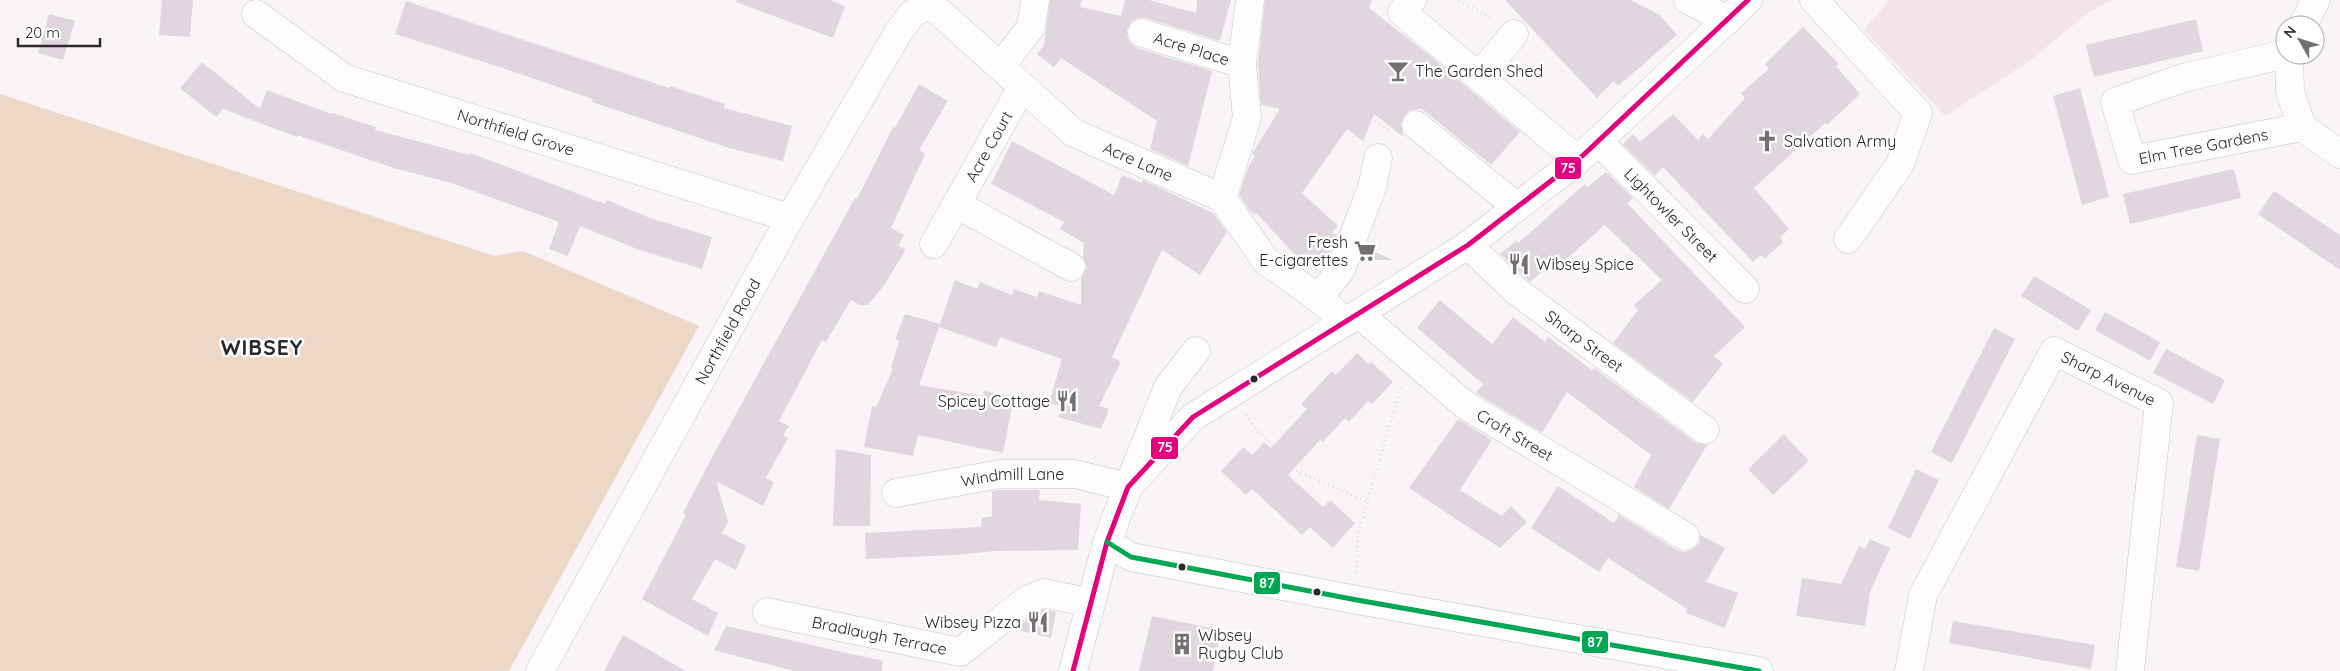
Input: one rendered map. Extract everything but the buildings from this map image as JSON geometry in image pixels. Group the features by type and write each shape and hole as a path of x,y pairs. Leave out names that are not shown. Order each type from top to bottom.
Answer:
{"street":[{"path":"1000,67 1031,27 1035,0"},
{"path":"1250,0 1242,64 1247,118 1222,198 1266,261 1318,298 1352,318"},
{"path":"1688,0 1728,20"},
{"path":"1128,487 1193,417 1468,245 1517,207 1588,150 1748,0"},
{"path":"1814,0 1918,113 1900,164 1848,239"},
{"path":"2308,15 2316,0"},
{"name":"Acre Lane","path":"927,2 1074,133 1222,198"},
{"name":"Northfield Road","path":"540,671 790,218 898,32 912,14 927,2"},
{"name":"Lightowler Street","path":"1398,5 1479,76 1588,150 1745,289"},
{"name":"Northfield Grove","path":"256,14 344,78 790,218"},
{"name":"Acre Place","path":"1142,33 1242,64"},
{"path":"1479,76 1514,34"},
{"name":"Elm Tree Gardens","path":"2275,56 2182,78 2114,102 2132,160 2302,127"},
{"path":"2289,65 2290,91 2302,127 2340,154"},
{"name":"Acre Court","path":"934,244 1022,87"},
{"path":"1416,125 1517,207"},
{"path":"1318,298 1340,271 1372,188 1378,158"},
{"path":"956,204 1071,267"},
{"name":"Sharp Street","path":"1468,245 1515,290 1705,430"},
{"name":"Croft Street","path":"1352,318 1409,358 1465,405 1685,536"},
{"path":"1073,671 1107,542 1128,487 1168,387 1196,351"},
{"name":"Sharp Avenue","path":"1908,671 1922,595 2054,351 2159,403 2130,671"},
{"name":"Windmill Lane","path":"896,493 1000,474 1076,474 1128,487"},
{"path":"1107,542 1131,556 1357,600 1759,671"},
{"name":"Bradlaugh Terrace","path":"768,612 960,652 1027,600 1044,593 1091,603"}],"path":[{"path":"1459,0 1489,16 1514,34"},
{"path":"1247,118 1279,112 1302,96 1319,104 1330,85 1352,36 1398,5"},
{"path":"1330,85 1403,141 1416,125"},
{"path":"1357,600 1358,533 1409,358"},
{"path":"1230,394 1258,431 1298,472 1367,501"}],"shaded area":[{"path":"1890,0 2112,0 2088,13 2028,62 1945,116 1864,30"},
{"path":"0,94 494,256 523,251 699,326 509,671 0,671"}],"transit line":[{"name":"75","path":"1073,671 1107,542 1128,487 1193,417 1468,245 1578,160 1748,0"},
{"name":"87","path":"1107,542 1131,557 1357,600 1759,671"}],"place":[{"name":"The Garden Shed","path":"1398,71"},
{"name":"Salvation Army","path":"1767,141"},
{"name":"Fresh E-cigarettes","path":"1365,251"},
{"name":"Wibsey Spice","path":"1519,264"},
{"name":"Spicey Cottage","path":"1067,401"},
{"name":"Wibsey Pizza","path":"1038,622"},
{"name":"Wibsey Rugby Club","path":"1182,644"}],"district":[{"name":"WIBSEY","path":"262,347"}]}
